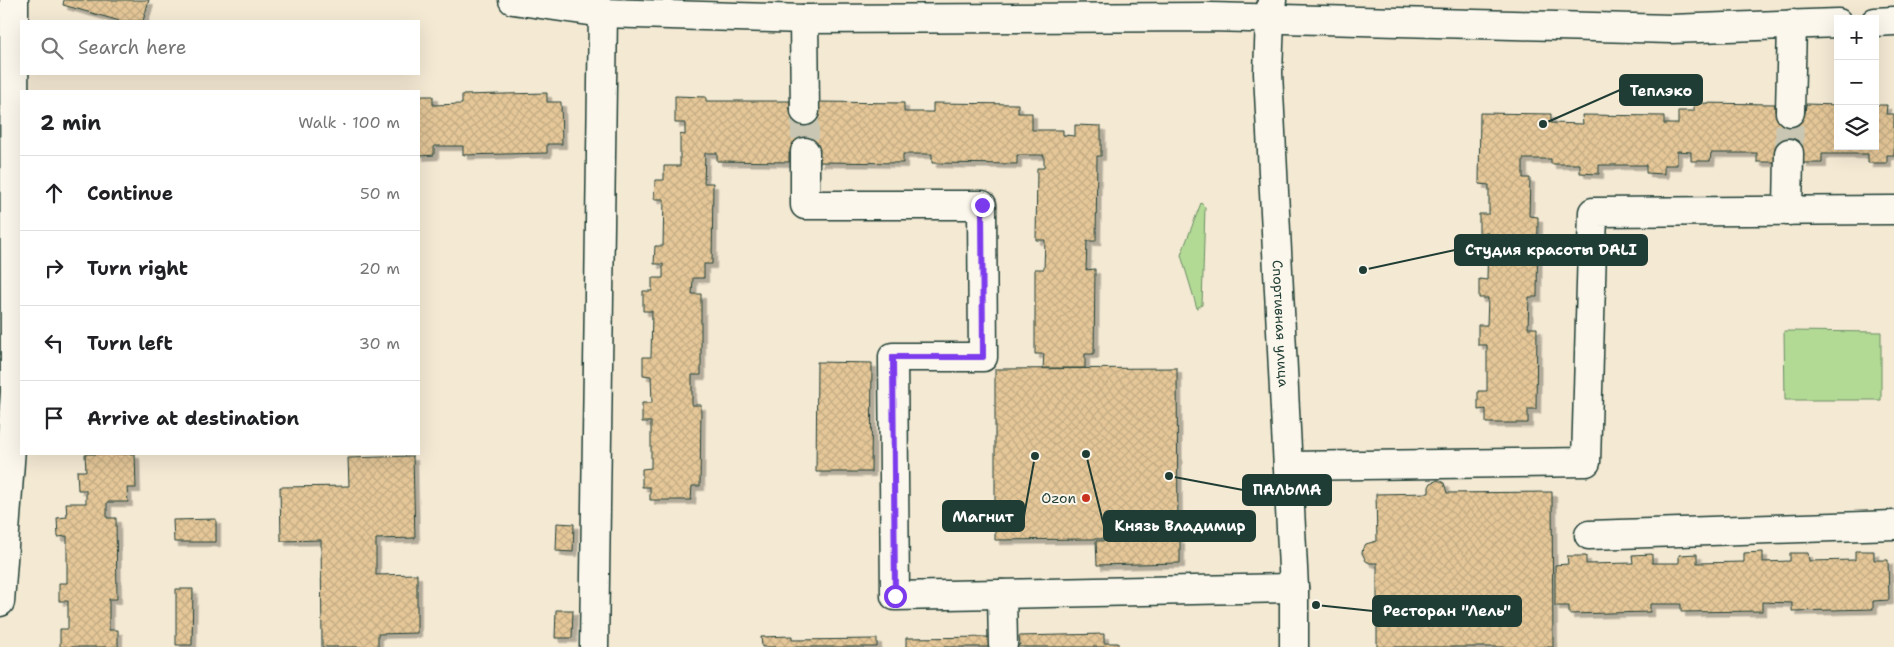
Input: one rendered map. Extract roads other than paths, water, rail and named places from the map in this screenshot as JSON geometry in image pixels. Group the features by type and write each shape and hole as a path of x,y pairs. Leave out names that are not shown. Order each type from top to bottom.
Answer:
{"street":[{"path":"0,602 18,392 6,107 14,0"},
{"path":"513,0 603,13 804,19 1271,9 1671,29 1834,23"},
{"name":"Спортивная улица","path":"1271,9 1268,73 1294,588 1294,647"},
{"path":"594,647 603,13"},
{"path":"804,19 805,111"},
{"path":"1879,22 1894,21"},
{"path":"1790,112 1792,24"},
{"path":"805,152 805,205 982,205 983,357 893,357 895,596 1294,588"},
{"path":"1788,210 1789,153"},
{"path":"1288,466 1586,462 1594,212 1894,210"},
{"path":"1589,535 1894,525"},
{"path":"1002,594 1003,645"}],"tunnel":[{"path":"805,111 805,152"},
{"path":"1789,153 1790,112"}],"place":[{"name":"Теплэко","path":"1543,124"},
{"name":"Студия красоты DALI","path":"1363,270"},
{"name":"Князь Владимир","path":"1086,454"},
{"name":"Магнит","path":"1035,456"},
{"name":"ПАЛЬМА","path":"1169,476"},
{"name":"Ozon","path":"1086,498"},
{"name":"Ресторан \"Лель\"","path":"1316,605"}]}
